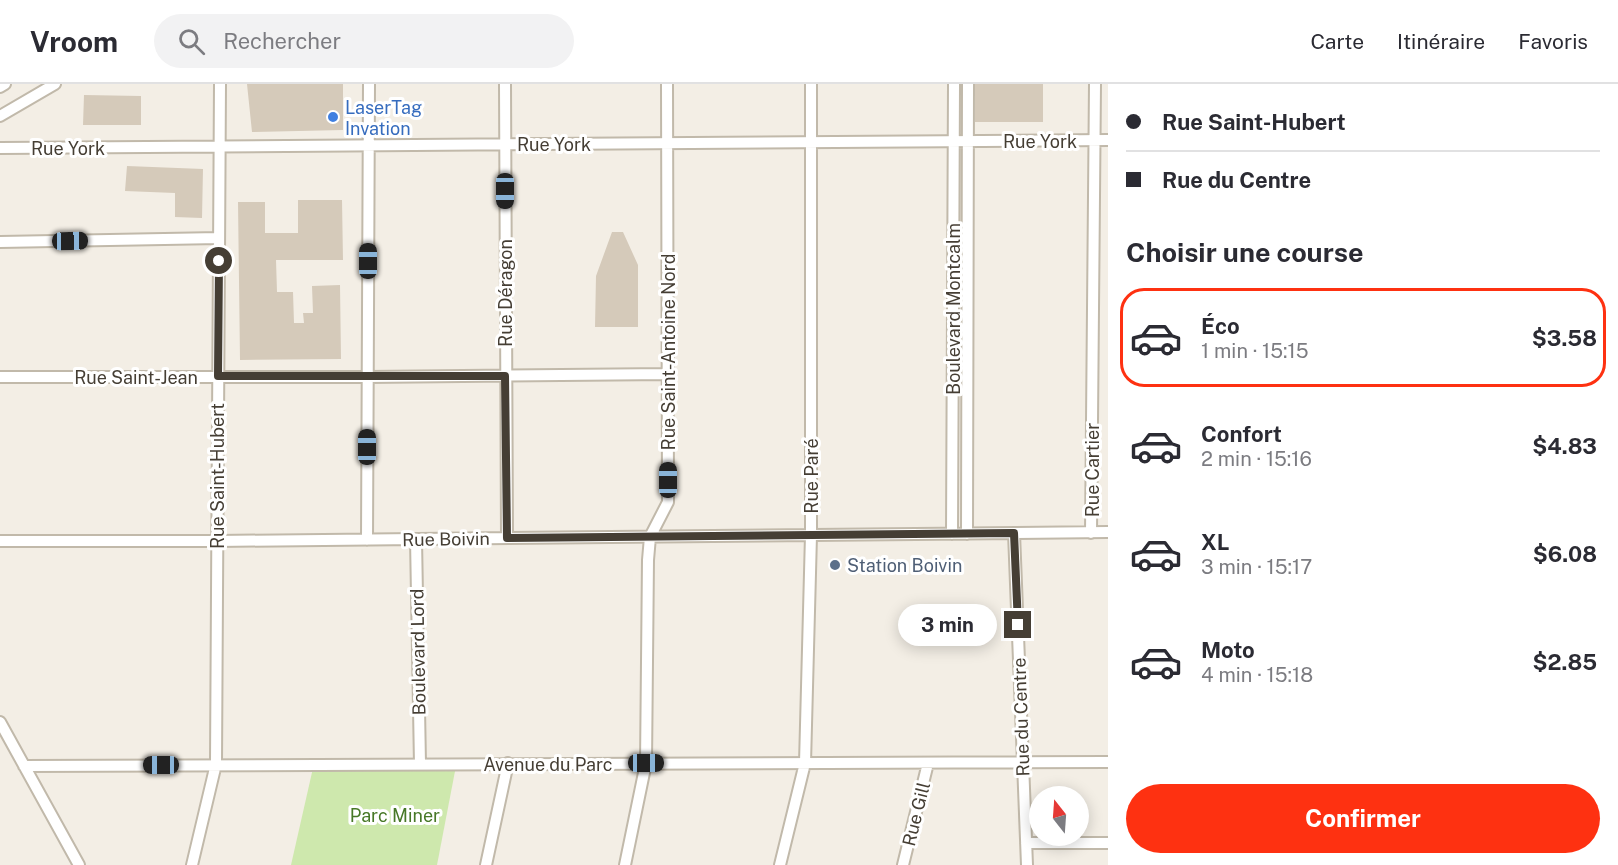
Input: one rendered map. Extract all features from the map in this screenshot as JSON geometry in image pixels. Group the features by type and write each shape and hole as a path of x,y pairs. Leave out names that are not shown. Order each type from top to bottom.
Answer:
{"street":[{"path":"0,87 5,84"},
{"path":"0,116 55,84"},
{"name":"Rue Saint-Hubert","path":"192,865 216,764 220,84"},
{"path":"367,540 369,84"},
{"name":"Rue Déragon","path":"505,84 507,538"},
{"name":"Rue Saint-Antoine Nord","path":"625,865 646,763 650,537 668,502 668,84"},
{"name":"Rue Paré","path":"780,865 805,763 811,536 811,84"},
{"name":"Boulevard Montcalm","path":"952,534 954,84"},
{"name":"Boulevard Montcalm","path":"967,534 968,84"},
{"name":"Rue Cartier","path":"1091,532 1095,84"},
{"name":"Rue York","path":"0,148 1108,140"},
{"path":"0,242 219,238"},
{"name":"Rue Saint-Jean","path":"0,377 668,374"},
{"name":"Rue Boivin","path":"0,541 217,542 1108,532"},
{"name":"Rue du Centre","path":"1014,533 1027,865"},
{"name":"Boulevard Lord","path":"416,539 420,764"},
{"path":"0,722 79,865"},
{"name":"Avenue du Parc","path":"24,766 1108,762"},
{"path":"486,865 508,763"},
{"name":"Rue Gill","path":"903,865 928,763"},
{"path":"1026,843 1108,843"}],"green space":[{"name":"Parc Miner","path":"456,766 437,865 291,865 313,768"}],"building":[{"path":"247,84 343,84 343,130 252,132"},
{"path":"975,84 1043,84 1043,122 975,122"},
{"path":"84,95 141,96 141,125 83,125"},
{"path":"127,166 203,169 202,218 175,217 175,193 125,191"},
{"path":"298,200 342,200 343,260 276,260 277,292 293,292 294,323 304,323 303,313 313,313 312,286 340,285 341,359 240,360 238,202 265,202 265,233 298,233"},
{"path":"612,232 623,232 638,265 638,327 595,327 596,276"}],"place":[{"name":"LaserTag Invation","path":"333,117"},
{"name":"Station Boivin","path":"835,565"}],"route":[{"path":"219,261 218,376 505,376 507,538 1014,533 1018,625"}]}
